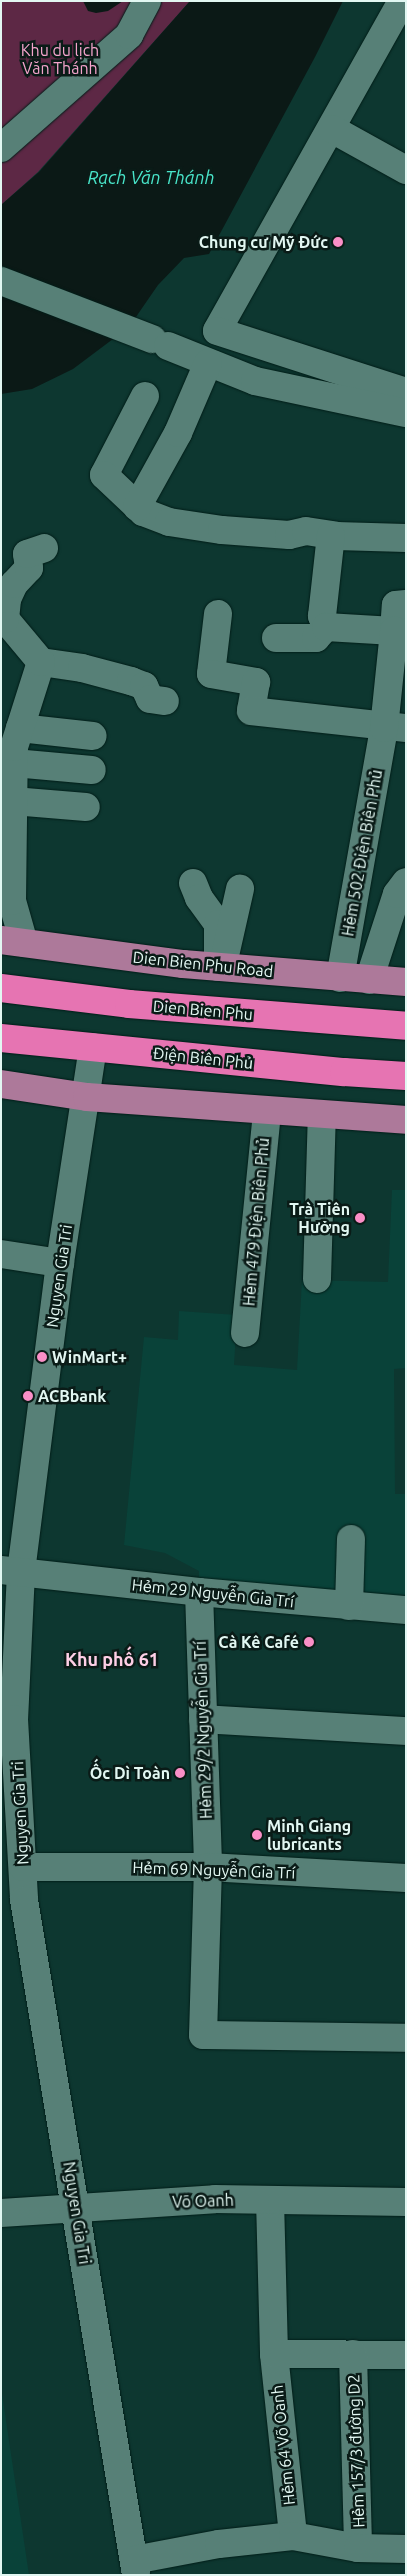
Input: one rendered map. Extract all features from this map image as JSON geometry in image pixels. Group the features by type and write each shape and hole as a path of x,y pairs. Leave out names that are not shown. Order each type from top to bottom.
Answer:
{"highway":[{"name":"Dien Bien Phu","path":"1,988 129,1004 406,1026"},
{"name":"Điện Biên Phủ","path":"1,1038 406,1076"}],"main road":[{"name":"Dien Bien Phu Road","path":"12,941 220,967 406,982"},
{"path":"1,1084 87,1096 266,1111 406,1120"}],"street":[{"path":"1,148 129,35 147,1"},
{"path":"402,1 332,129 217,331 406,392"},
{"path":"332,129 406,170"},
{"path":"1,281 255,381 406,413"},
{"path":"137,507 178,433 208,363"},
{"path":"145,396 104,475 143,512 169,522 198,528 289,535 306,531 331,536 405,534"},
{"path":"326,627 322,616 331,536"},
{"path":"44,548 27,554 29,568 14,584 4,599 5,619 41,662 82,668 131,681 144,686 150,699 165,701"},
{"name":"Hẻm 502 Điện Biên Phủ","path":"340,978 395,728 394,631 396,605 406,604"},
{"path":"218,614 211,674 256,682 251,711 395,728"},
{"path":"326,627 394,631"},
{"path":"276,638 316,638 326,627"},
{"path":"12,941 14,747 41,662"},
{"path":"20,728 93,736"},
{"path":"14,763 92,770"},
{"path":"14,801 86,807"},
{"path":"369,980 397,894 406,882"},
{"path":"193,883 199,898 218,924 220,967"},
{"path":"220,967 240,889"},
{"name":"Nguyen Gia Tri","path":"93,1047 87,1096 11,1571 14,1719 24,1900 135,2568"},
{"name":"Hẻm 479 Điện Biên Phủ","path":"245,1333 266,1111"},
{"path":"317,1280 322,1115"},
{"path":"1,1254 60,1263"},
{"path":"348,1606 351,1539"},
{"name":"Hẻm 29 Nguyễn Gia Trí","path":"11,1571 199,1592 406,1610"},
{"name":"Hẻm 29/2 Nguyễn Gia Trí","path":"199,1592 208,1867 203,2035 406,2038"},
{"path":"203,1719 406,1731"},
{"name":"Hẻm 69 Nguyễn Gia Trí","path":"23,1867 208,1867 406,1878"},
{"name":"Võ Oanh","path":"1,2214 215,2199 406,2202"},
{"name":"Hẻm 64 Võ Oanh","path":"270,2200 274,2354 293,2536"},
{"path":"274,2354 406,2355"},
{"name":"Hẻm 157/3 đường D2","path":"353,2354 358,2548"},
{"path":"135,2568 218,2544 293,2536 358,2548 406,2549"}],"shaded area":[{"path":"392,1190 406,1190 406,1368 394,1369 395,1494 406,1494 406,1599 199,1580 199,1571 165,1553 124,1545 144,1337 178,1340 179,1311 237,1315 234,1365 297,1370 302,1280 388,1282"},
{"path":"1,2387 29,2575 1,2575"}],"green space":[{"name":"Khu du lịch Văn Thánh","path":"1,1 190,1 38,172 1,205"}],"water":[{"path":"83,1 123,1 108,11 96,13 88,11"},
{"name":"Rạch Văn Thánh","path":"190,1 343,1 209,254 184,258 158,285 129,327 73,369 32,389 1,394 1,205 39,172"}],"place":[{"name":"Chung cư Mỹ Đức","path":"338,242"},
{"name":"Trà Tiên Hưởng","path":"360,1218"},
{"name":"WinMart+","path":"42,1357"},
{"name":"ACBbank","path":"28,1396"},
{"name":"Cà Kê Café","path":"309,1642"},
{"name":"Ốc Dì Toàn","path":"180,1773"},
{"name":"Minh Giang lubricants","path":"257,1835"}],"district":[{"name":"Khu phố 61","path":"112,1659"}]}
